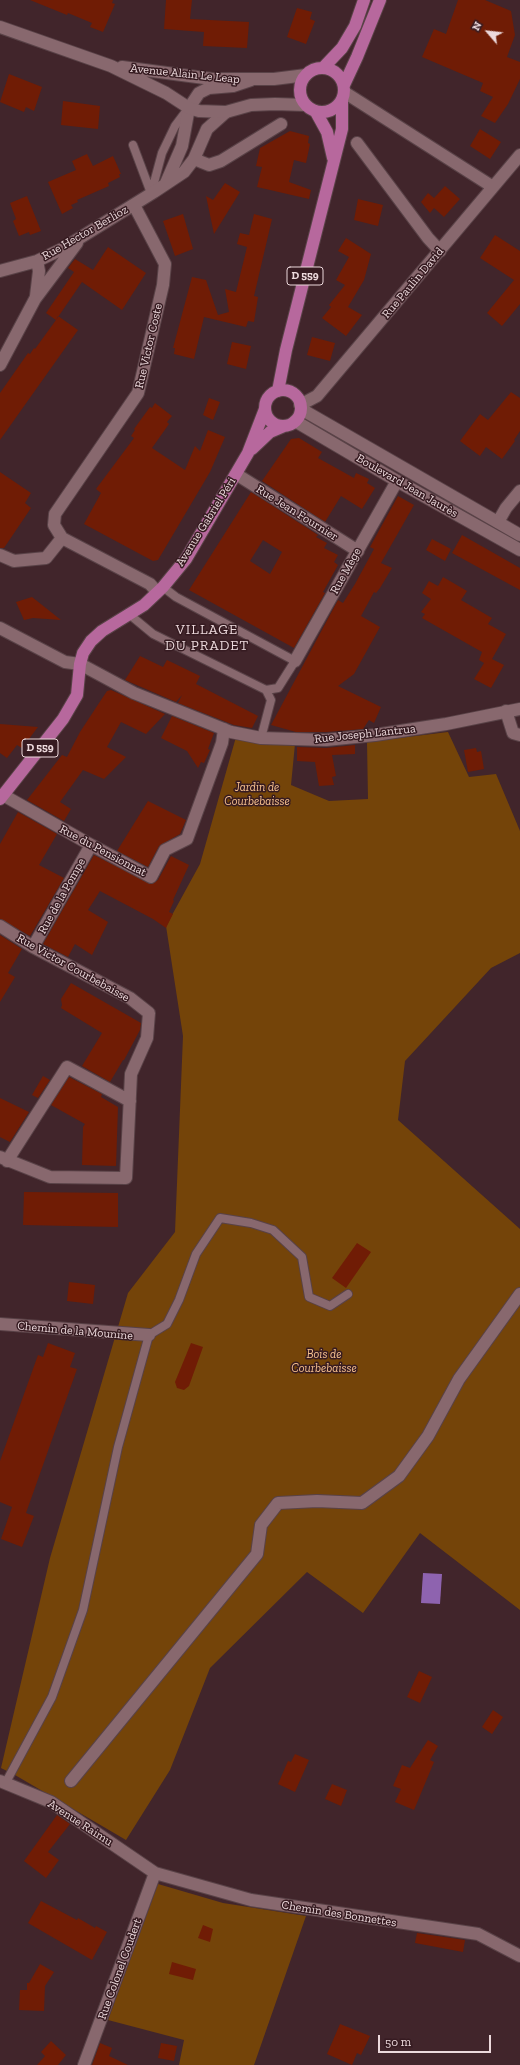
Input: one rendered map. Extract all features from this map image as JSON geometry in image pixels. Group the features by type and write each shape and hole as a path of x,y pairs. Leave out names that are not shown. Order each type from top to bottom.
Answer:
{"main road":[{"path":"323,68 342,48 352,32 364,0"},
{"name":"D 559","path":"278,392 342,129 343,92 380,0"},
{"path":"323,68 328,69 338,75 343,92 331,111 316,112 305,105 302,100 300,87 306,75 317,69 323,68"},
{"name":"D 559","path":"316,112 327,132 334,161"},
{"path":"284,391 294,395 300,407 295,421 284,426 273,423 266,414 265,409 268,398 278,392 284,391"},
{"name":"Avenue Gabriel Péri","path":"130,615 144,605 160,590 186,559 248,453 265,409"},
{"name":"Avenue Gabriel Péri","path":"248,453 270,432 284,426"},
{"name":"D 559","path":"2,797 63,719 77,695 80,664 91,641 102,631 130,615"}],"street":[{"name":"Avenue Alain Le Leap","path":"0,27 111,66 166,93 189,108 211,112 226,112 251,105 305,105"},
{"name":"Avenue Alain Le Leap","path":"111,66 212,79 252,80 292,78 306,75"},
{"path":"164,185 182,146 189,108 199,93 209,88 234,86 252,80"},
{"path":"343,92 493,187"},
{"name":"Rue Hector Berlioz","path":"0,270 37,261 83,236 184,172 194,159 207,129 226,112"},
{"path":"194,159 209,165 220,161 281,124"},
{"path":"356,143 428,238 440,251"},
{"name":"Rue Paulin David","path":"300,407 317,396 520,155"},
{"name":"Rue Victor Coste","path":"62,538 54,525 54,514 138,394 163,285 165,264 134,205"},
{"path":"0,365 35,299 83,236"},
{"path":"35,299 40,271 37,261"},
{"name":"Boulevard Jean Jaurès","path":"300,407 520,535"},
{"name":"Boulevard Jean Jaurès","path":"295,421 397,481 520,550"},
{"name":"Rue Jean Fournier","path":"236,474 358,551"},
{"name":"Rue Mège","path":"295,661 397,481"},
{"path":"498,522 506,508 520,492"},
{"path":"0,555 14,561 46,558 62,538 160,590"},
{"name":"Rue Joseph Lantrua","path":"0,628 65,662 80,664 134,693 227,730 261,738 326,740 375,735 446,724 520,709"},
{"path":"506,711 513,733 520,735"},
{"name":"Rue du Pensionnat","path":"2,797 151,877 165,850 187,839 227,730"},
{"name":"Rue de la Pompe","path":"33,947 90,845"},
{"name":"Rue Victor Courbebaisse","path":"0,926 33,947 130,998 149,1013 147,1038 131,1074 130,1101"},
{"path":"67,1067 130,1101 126,1178 50,1177 4,1159 67,1067"},
{"path":"72,1781 258,1554 261,1525 278,1504 316,1500 362,1503 399,1476 428,1436 459,1379 520,1294"},
{"name":"Chemin de la Mounine","path":"0,1324 149,1335"},
{"name":"Avenue Raimu","path":"2,1783 51,1802 155,1873"},
{"name":"Chemin des Bonnettes","path":"155,1873 251,1900 478,1934 520,1956"},
{"name":"Rue Colonel Coudert","path":"84,2065 155,1873"}],"lane":[{"path":"151,194 162,153 175,126 189,108"},
{"path":"133,145 151,194"},
{"path":"130,615 153,634 266,690 278,688 295,661 176,597 160,590"},
{"path":"261,738 271,700 266,690"},
{"path":"2,1783 52,1697 83,1610 118,1447 149,1335 167,1324 179,1300 196,1254 220,1218 251,1223 273,1230 302,1257 309,1297 330,1306 348,1294"}],"green space":[{"name":"Bois de Courbebaisse","path":"448,732 469,777 496,774 520,831 520,953 491,968 405,1061 398,1120 520,1229 520,1610 420,1533 363,1613 307,1572 210,1668 170,1770 126,1840 1,1768 50,1558 128,1293 175,1232 183,1036 166,926 200,864 236,737 295,744 291,785 329,801 368,799 367,742"},
{"path":"158,1884 223,1903 306,1916 254,2065 179,2065 184,2040 108,2020"}],"shaded area":[{"path":"423,1573 442,1574 440,1604 421,1603"}],"building":[{"path":"30,0 113,0 112,3 115,4 103,32 90,27 92,23"},
{"path":"166,0 192,0 190,19 249,22 247,48 203,46 204,32 164,29"},
{"path":"458,0 485,0 511,11 515,35 507,57 520,62 520,79 508,104 495,123 481,116 493,97 480,91 483,83 422,57 434,29 446,34"},
{"path":"297,8 312,12 310,19 315,21 306,44 287,37"},
{"path":"9,74 42,87 34,111 26,107 24,112 0,102"},
{"path":"63,101 100,106 98,129 61,125"},
{"path":"480,129 501,142 490,159 470,146"},
{"path":"290,131 309,136 308,143 310,144 306,163 294,160 289,182 311,190 309,199 257,187 262,167 256,166 260,148"},
{"path":"87,154 93,166 113,156 121,174 119,174 120,177 108,183 109,186 77,200 78,202 71,205 73,208 62,214 48,182 76,170 72,161"},
{"path":"225,183 240,192 214,234 206,196 213,200"},
{"path":"445,186 460,199 444,217 434,208 430,213 421,202 428,193 434,198"},
{"path":"27,196 41,231 30,235 29,232 19,236 13,221 16,219 10,203"},
{"path":"358,199 383,205 378,226 354,220"},
{"path":"183,214 193,249 175,256 163,221"},
{"path":"254,214 272,219 254,296 258,297 254,322 248,321 246,327 204,317 194,359 174,354 175,348 173,348 192,277 206,280 218,315 229,312 225,289 236,292 247,247 237,244 240,233 249,235"},
{"path":"495,235 520,251 520,304 502,326 487,313 514,280 480,258"},
{"path":"346,238 371,254 364,280 348,307 362,315 346,336 322,318 331,307 329,305 345,285 336,280 349,257 338,251"},
{"path":"108,247 146,273 122,310 82,282 58,316 78,330 0,440 0,393 28,353 30,354 34,348 35,349 56,320 46,313 74,272 68,268 75,259 93,270"},
{"path":"312,337 335,343 330,361 307,355"},
{"path":"232,342 251,346 246,369 227,364"},
{"path":"511,392 520,398 520,431 514,440 515,441 502,459 486,447 480,456 460,441 480,414 488,420"},
{"path":"209,398 220,402 213,420 203,415"},
{"path":"155,403 172,416 167,422 169,424 152,448 185,470 195,446 200,451 208,430 225,437 210,472 158,560 153,561 84,524 101,493 96,489 134,438 131,436 135,430 134,429 150,407 152,408"},
{"path":"299,438 322,452 318,458 354,478 356,473 369,479 367,483 375,488 362,509 341,496 325,522 262,481 291,439"},
{"path":"0,472 31,493 25,503 31,508 4,548 0,548"},
{"path":"251,492 318,535 316,537 327,543 324,548 338,555 334,562 338,565 323,592 325,593 294,648 189,590","holes":["263,540 282,552 270,574 250,561"]},
{"path":"398,496 414,505 381,563 392,568 380,588 376,593 374,592 361,616 380,627 354,674 338,686 381,707 374,723 369,720 363,729 326,732 296,732 271,725 338,600 343,603 355,584 374,549 370,547"},
{"path":"462,535 520,568 520,590 452,553"},
{"path":"432,539 451,549 445,561 426,550"},
{"path":"443,577 467,591 461,600 492,618 488,624 506,634 492,659 504,665 491,688 474,679 484,663 479,660 482,652 422,618 425,614 421,612 431,599 422,593 429,581 438,586"},
{"path":"32,597 61,620 33,618 24,620 16,602"},
{"path":"140,656 163,667 167,660 200,676 196,684 258,716 252,728 234,725 178,703 182,695 176,702 125,680"},
{"path":"111,690 165,714 146,734 121,722 107,747 126,757 104,779 83,770 60,802 71,809 64,821 27,800 62,755 67,757 80,732 101,700 107,691"},
{"path":"172,716 214,733 208,749 210,750 204,763 201,762 198,768 187,751 161,738"},
{"path":"0,724 38,727 22,748 17,745 7,758 0,753"},
{"path":"355,745 355,754 332,755 336,776 332,777 334,785 319,786 315,762 297,761 297,747 326,748"},
{"path":"476,748 477,752 481,751 484,769 468,772 464,750"},
{"path":"148,801 186,820 180,834 159,846 148,867 117,851"},
{"path":"18,812 57,834 39,865 64,878 30,936 0,919 0,844"},
{"path":"94,855 151,884 158,880 171,856 189,865 173,900 174,901 169,912 173,914 166,928 153,919 100,891 88,910 108,922 92,955 75,944 68,957 43,944"},
{"path":"0,935 22,949 8,973 15,977 0,1002"},
{"path":"71,983 141,1023 140,1030 110,1082 82,1066 102,1033 61,1008 61,999"},
{"path":"43,1076 50,1080 38,1098 32,1095"},
{"path":"69,1077 102,1094 101,1097 118,1107 116,1166 82,1165 83,1127 85,1124 51,1105"},
{"path":"0,1098 29,1112 10,1142 0,1137"},
{"path":"24,1192 118,1193 118,1227 23,1225"},
{"path":"357,1243 371,1252 346,1288 332,1278"},
{"path":"69,1282 95,1285 93,1304 67,1301"},
{"path":"48,1343 75,1353 70,1367 77,1369 26,1513 34,1516 22,1547 1,1539 12,1507 0,1502 0,1461 38,1355 43,1357"},
{"path":"191,1343 203,1347 189,1386 184,1390 177,1388 175,1382"},
{"path":"419,1671 432,1677 420,1703 407,1697"},
{"path":"493,1710 503,1717 492,1734 482,1727"},
{"path":"428,1740 438,1746 430,1760 434,1762 414,1810 395,1802 401,1789 393,1786 402,1765 410,1768"},
{"path":"295,1754 309,1760 295,1792 278,1784 288,1761 291,1762"},
{"path":"332,1784 347,1790 341,1806 325,1799"},
{"path":"57,1815 70,1824 48,1852 59,1860 46,1878 24,1861"},
{"path":"41,1901 77,1920 78,1918 95,1928 96,1926 107,1932 92,1960 28,1923"},
{"path":"203,1925 213,1929 210,1942 198,1938"},
{"path":"417,1933 465,1940 463,1952 415,1943"},
{"path":"172,1962 196,1969 193,1980 169,1974"},
{"path":"40,1964 54,1972 45,1986 44,2011 19,2010 20,1990 27,1990 27,1983 29,1983"},
{"path":"340,2024 370,2036 361,2055 357,2053 352,2065 327,2054"},
{"path":"51,2041 66,2055 58,2065 37,2065 45,2056 41,2052"},
{"path":"100,2043 112,2048 109,2056 128,2065 92,2065"},
{"path":"161,2043 177,2046 174,2061 158,2058"}],"district":[{"name":"VILLAGE DU PRADET","path":"207,638"}],"park label":[{"name":"Jardin de Courbebaisse","path":"257,795"}]}
